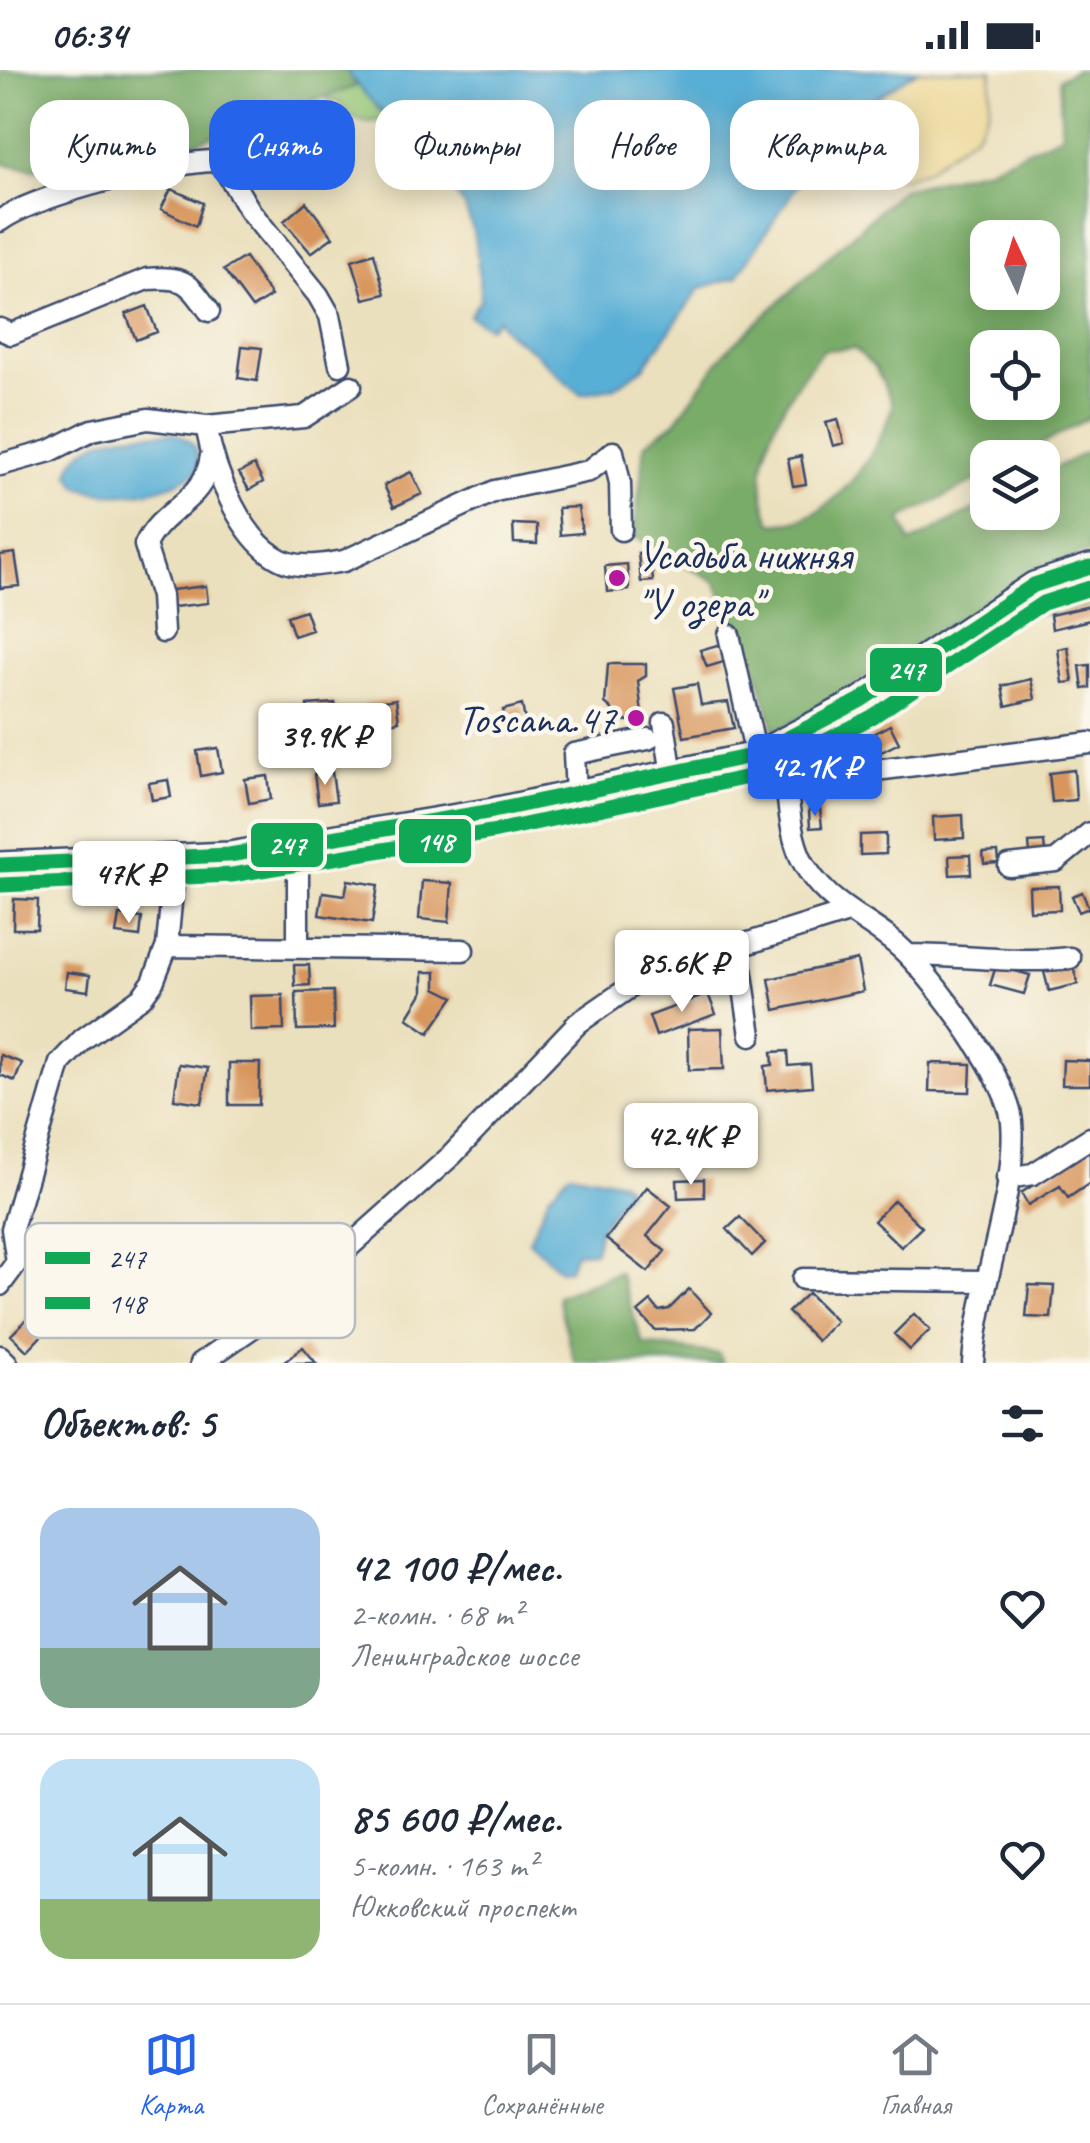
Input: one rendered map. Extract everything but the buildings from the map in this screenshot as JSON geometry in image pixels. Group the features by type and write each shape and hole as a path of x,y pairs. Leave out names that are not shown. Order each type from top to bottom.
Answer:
{"main road":[{"path":"0,865 175,860 360,835 672,776 767,751 861,700 1034,586 1090,567"}],"street":[{"path":"0,222 51,198 191,159 220,161 250,212 318,295 330,316 340,365"},
{"path":"0,329 11,334 147,279 169,277 188,282 209,312"},
{"path":"0,466 110,426 148,419 206,426 304,416 352,386"},
{"path":"206,426 212,456 260,544 290,563 317,566 344,561 494,492 567,478 600,466 613,452 620,483 620,530"},
{"path":"163,632 162,596 146,545 152,531 202,488 212,456"},
{"path":"729,634 767,751 789,781 801,858 846,913 908,955 995,1076 1012,1118 1007,1178 985,1281 973,1363"},
{"path":"664,723 672,776"},
{"path":"576,794 574,754 648,739"},
{"path":"789,781 1090,743"},
{"path":"1009,866 1056,861 1090,833"},
{"path":"298,859 298,948"},
{"path":"0,1286 17,1262 12,1229 60,1063 83,1038 142,997 165,952 175,860"},
{"path":"355,1241 451,1156 578,1023 649,974 846,913"},
{"path":"165,952 298,948 463,950"},
{"path":"738,948 751,1035"},
{"path":"908,955 996,956 1034,962 1070,958"},
{"path":"1007,1178 1033,1174 1090,1138"},
{"path":"803,1279 985,1281"},
{"path":"201,1363 237,1338"},
{"path":"0,1356 7,1363"}],"green space":[{"path":"0,70 346,70 356,86 316,100 209,100 209,137 189,144 189,100 30,100 30,168 0,163"},
{"path":"296,70 346,70 375,105 375,121 355,119 355,100 329,100"},
{"path":"1075,70 1090,70 1090,417 1049,440 970,440 970,484 901,519 910,543 970,512 970,530 1060,530 1060,465 1090,450 1090,553 1043,565 775,734 758,674 716,582 634,536 645,444 675,422 725,352 901,190 919,190 919,185 986,169 1062,135 1059,79","holes":["854,348 875,367 893,404 886,424 864,465 832,501 813,514 772,523 762,477 772,431 795,388 823,350"]},
{"path":"1090,585 1090,606 1050,615 1031,613 1048,597"},
{"path":"619,1272 643,1344 719,1354 723,1363 575,1363 557,1296"}],"sand":[{"path":"918,70 992,70 989,110 976,133 919,173 919,100 875,100"}],"water":[{"path":"346,70 918,70 872,100 730,100 730,190 794,190 737,277 700,288 644,367 615,387 581,394 509,334 498,319 489,327 469,316 481,299 475,240 469,217 453,190 554,190 554,100 375,100 375,104"},
{"path":"172,433 194,446 198,471 170,485 139,493 107,494 77,486 69,473 75,460 97,442 127,435"},
{"path":"570,1172 622,1182 628,1189 600,1227 595,1251 575,1252 569,1269 560,1270 529,1241 549,1195"}],"transit line":[{"name":"247","path":"0,865 229,855 493,811 756,755 861,700 1034,585 1090,567"},
{"name":"148","path":"1,885 232,875 497,831 762,774 872,717 1043,603 1090,588"}],"place":[{"name":"Усадьба нижняя \"У озера\"","path":"617,578"},
{"name":"Toscana.47","path":"636,718"}]}
